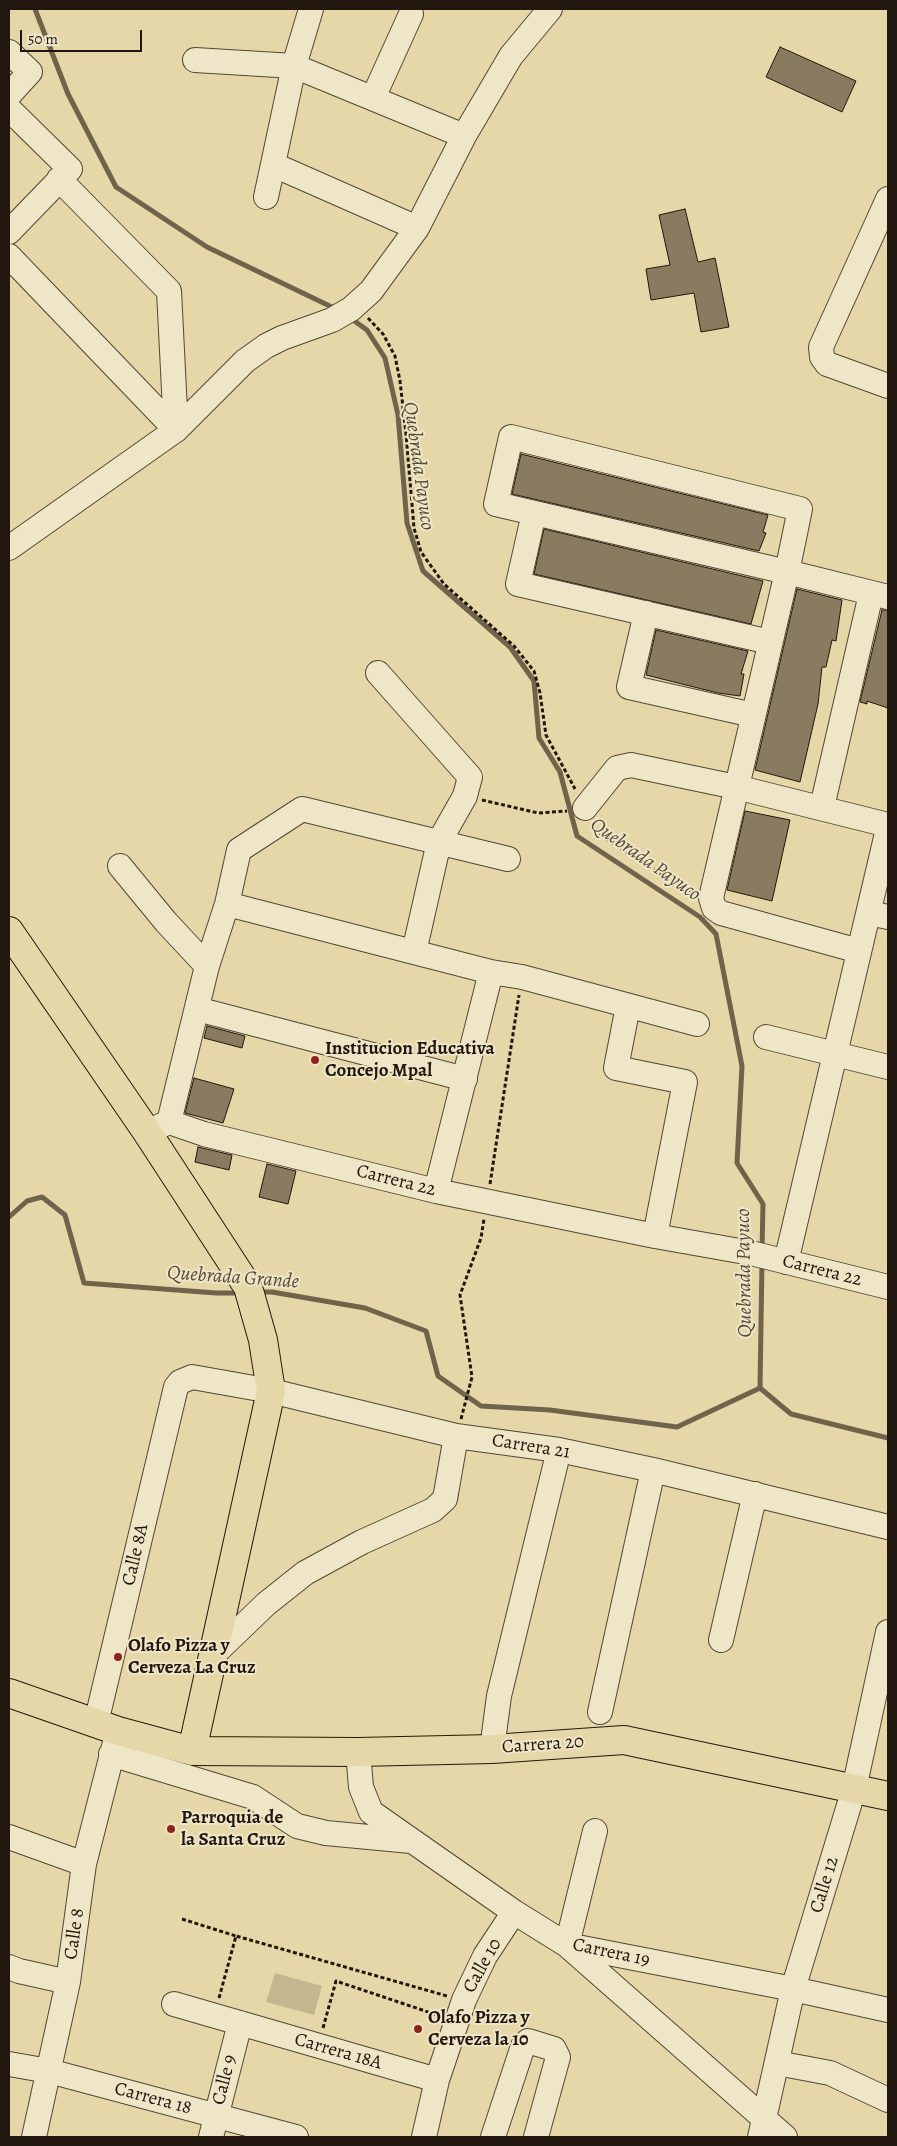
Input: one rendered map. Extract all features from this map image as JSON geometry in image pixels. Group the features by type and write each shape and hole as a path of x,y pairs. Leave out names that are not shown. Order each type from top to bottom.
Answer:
{"main road":[{"path":"9,931 158,1127 251,1294 263,1340 271,1391 192,1751"},
{"name":"Carrera 20","path":"9,1693 108,1736 192,1751 358,1752 492,1748 624,1740 888,1796"}],"street":[{"path":"266,197 294,66 311,9"},
{"path":"9,548 176,430 245,360 282,338 346,311 381,279 417,228 464,136 511,56 550,9"},
{"path":"373,98 411,14"},
{"path":"9,52 30,72 9,95"},
{"path":"195,60 294,66 464,136"},
{"path":"9,109 70,169 13,220"},
{"path":"274,165 417,228"},
{"path":"60,179 168,291 176,430"},
{"path":"888,199 821,347 822,357 827,364 888,386"},
{"path":"9,256 176,430"},
{"path":"822,807 880,596 787,572 496,504 511,437 800,509 787,572 712,898 714,908 721,913 859,951"},
{"path":"534,513 518,584 770,642"},
{"path":"646,613 629,687 753,715"},
{"path":"378,672 470,777 466,796 439,842 414,952"},
{"path":"580,809 610,775 622,766 645,766 822,807 888,825"},
{"path":"158,1127 196,1009 207,966 227,904 240,850 302,809 508,859"},
{"path":"770,1258 835,1054 859,951 878,915 888,829"},
{"path":"120,866 166,922 207,966"},
{"path":"227,904 491,972 522,977 697,1024"},
{"path":"436,1191 491,972"},
{"path":"628,1006 616,1068 685,1082 654,1236"},
{"path":"196,1009 465,1079"},
{"path":"766,1036 888,1067"},
{"name":"Carrera 22","path":"158,1127 204,1134 436,1191 770,1258 888,1287"},
{"name":"Carrera 21","path":"176,1387 180,1382 192,1377 271,1391 456,1436 559,1450 653,1470 888,1527"},
{"name":"Calle 8A","path":"108,1736 176,1387"},
{"path":"212,1656 266,1604 305,1573 362,1542 432,1510 445,1499 450,1480 456,1436"},
{"path":"492,1748 499,1696 559,1450"},
{"path":"600,1712 653,1470"},
{"path":"721,1640 755,1494"},
{"name":"Calle 12","path":"762,2128 794,1989 854,1788 887,1642"},
{"path":"108,1736 253,1797 297,1826 326,1833 412,1841"},
{"name":"Calle 8","path":"34,2137 68,1982 84,1864 108,1736"},
{"name":"Carrera 19","path":"358,1752 361,1787 371,1812 514,1912 567,1945 794,1989 888,2010"},
{"path":"595,1831 567,1945 762,2128 785,2137"},
{"path":"9,1838 84,1864"},
{"name":"Calle 10","path":"424,2137 437,2080 460,2011 485,1956 514,1912"},
{"path":"14,1969 68,1982"},
{"name":"Carrera 18A","path":"174,2004 437,2080"},
{"name":"Calle 9","path":"213,2127 240,2023"},
{"path":"493,2137 523,2046 528,2041 554,2050 558,2057 536,2137"},
{"path":"777,2063 830,2073 888,2100"},
{"name":"Carrera 18","path":"9,2064 49,2071 213,2127 296,2137"}],"path":[{"path":"346,311 383,334 395,356 404,416 414,528 420,552 444,584 514,646 534,671 540,693 546,735 580,809 597,832 714,908"},
{"path":"466,796 538,813 551,814 580,809"},
{"path":"464,1408 470,1386"},
{"path":"182,1919 460,2011"},
{"path":"215,2016 236,1936"},
{"path":"320,2046 323,2027 336,1981 460,2011"}],"shaded area":[{"path":"275,1973 322,1986 314,2015 266,2002"}],"building":[{"path":"780,47 856,81 842,112 766,77"},
{"path":"685,209 698,262 715,258 729,327 701,332 694,293 651,300 646,269 670,265 659,215"},
{"path":"521,454 768,515 763,532 766,533 759,551 512,494"},
{"path":"544,529 763,581 751,624 534,574"},
{"path":"797,589 842,600 836,641 832,640 826,667 822,667 818,704 800,782 755,770"},
{"path":"882,610 888,610 888,708 867,701 867,704 860,702"},
{"path":"656,630 748,651 741,674 744,674 740,696 718,693 646,675"},
{"path":"745,811 790,820 772,901 727,890"},
{"path":"207,1026 245,1036 242,1048 204,1038"},
{"path":"194,1078 234,1089 223,1123 185,1113"},
{"path":"198,1147 232,1155 229,1170 195,1162"},
{"path":"267,1164 296,1171 288,1204 259,1197"}],"waterway":[{"name":"Quebrada Payuco","path":"35,9 68,94 116,187 207,247 336,309"},
{"name":"Quebrada Payuco","path":"349,317 367,330 385,358 398,415 407,523 423,571 510,647 534,681 539,738 560,772 577,836 700,917 716,934 742,1066 737,1163 763,1204 762,1250"},
{"name":"Quebrada Grande","path":"9,1217 27,1201 42,1197 65,1215 84,1283 216,1293 241,1293"},
{"name":"Quebrada Payuco","path":"760,1388 762,1261"},
{"name":"Quebrada Grande","path":"257,1292 272,1292 365,1308 426,1331 438,1376 481,1406 550,1410 677,1427 760,1388"},
{"name":"Quebrada Payuco","path":"760,1388 791,1414 888,1438"}],"place":[{"name":"Institucion Educativa Concejo Mpal","path":"315,1060"},
{"name":"Olafo Pizza y Cerveza La Cruz","path":"118,1657"},
{"name":"Parroquia de la Santa Cruz","path":"171,1829"},
{"name":"Olafo Pizza y Cerveza la 10","path":"418,2029"}]}
